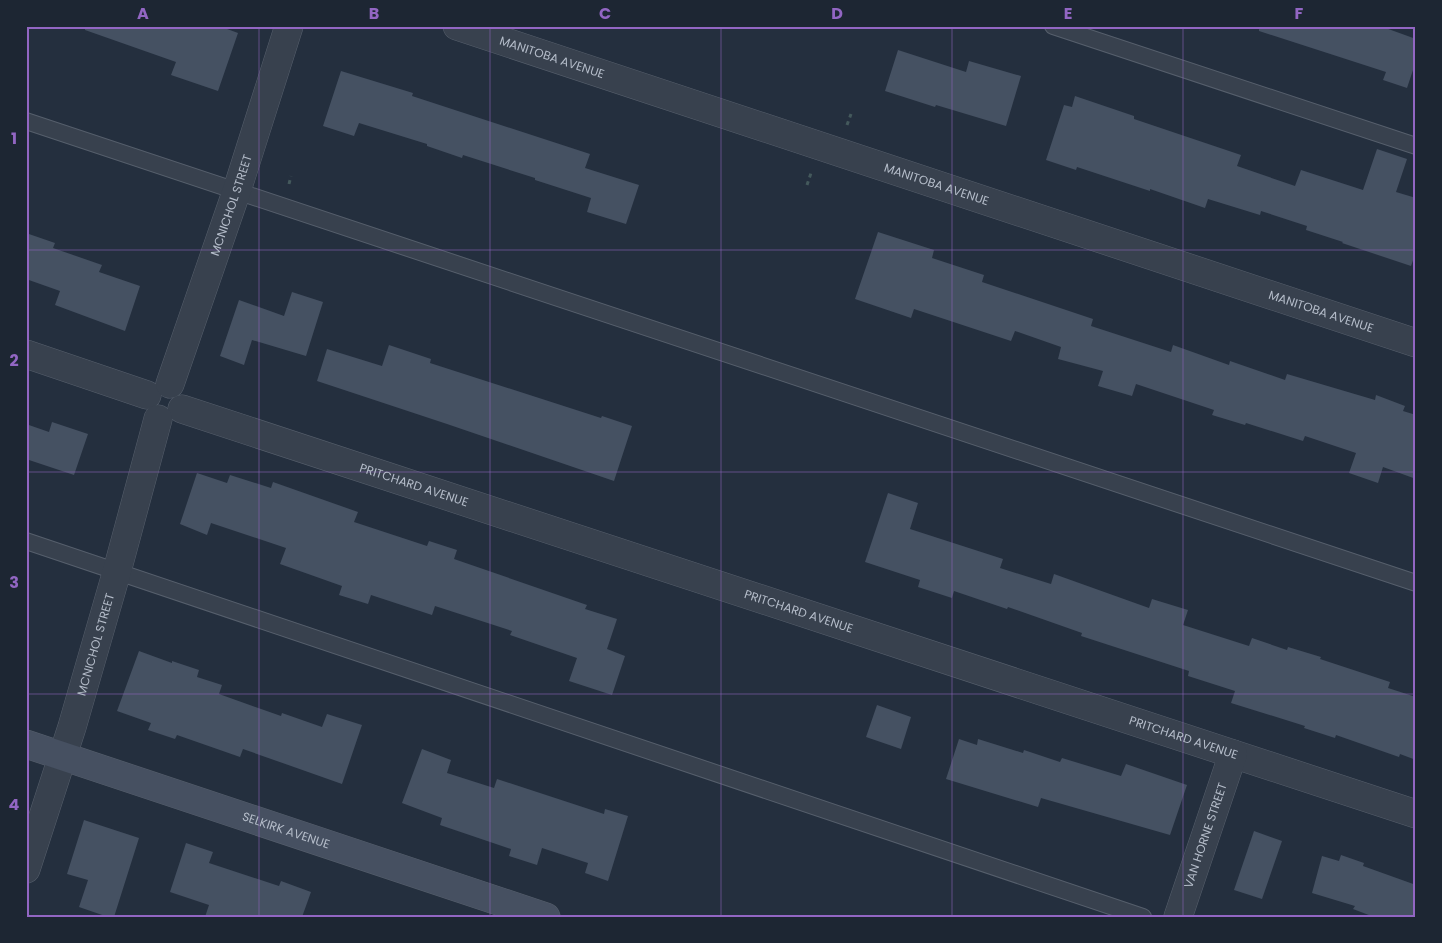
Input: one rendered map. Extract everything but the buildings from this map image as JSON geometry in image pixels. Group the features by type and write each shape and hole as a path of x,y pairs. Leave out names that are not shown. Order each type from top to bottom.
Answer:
{"street":[{"name":"MCNICHOL STREET","path":"26,869 63,757 164,402 237,190 289,26"},
{"name":"MANITOBA AVENUE","path":"457,26 1416,343"},
{"name":"PRITCHARD AVENUE","path":"26,354 164,402 1416,814"},
{"name":"SELKIRK AVENUE","path":"26,744 546,917"},
{"name":"VAN HORNE STREET","path":"1178,917 1233,754"}],"lane":[{"path":"1053,26 1416,146"},
{"path":"26,121 1416,583"},
{"path":"26,542 1144,917"}]}
